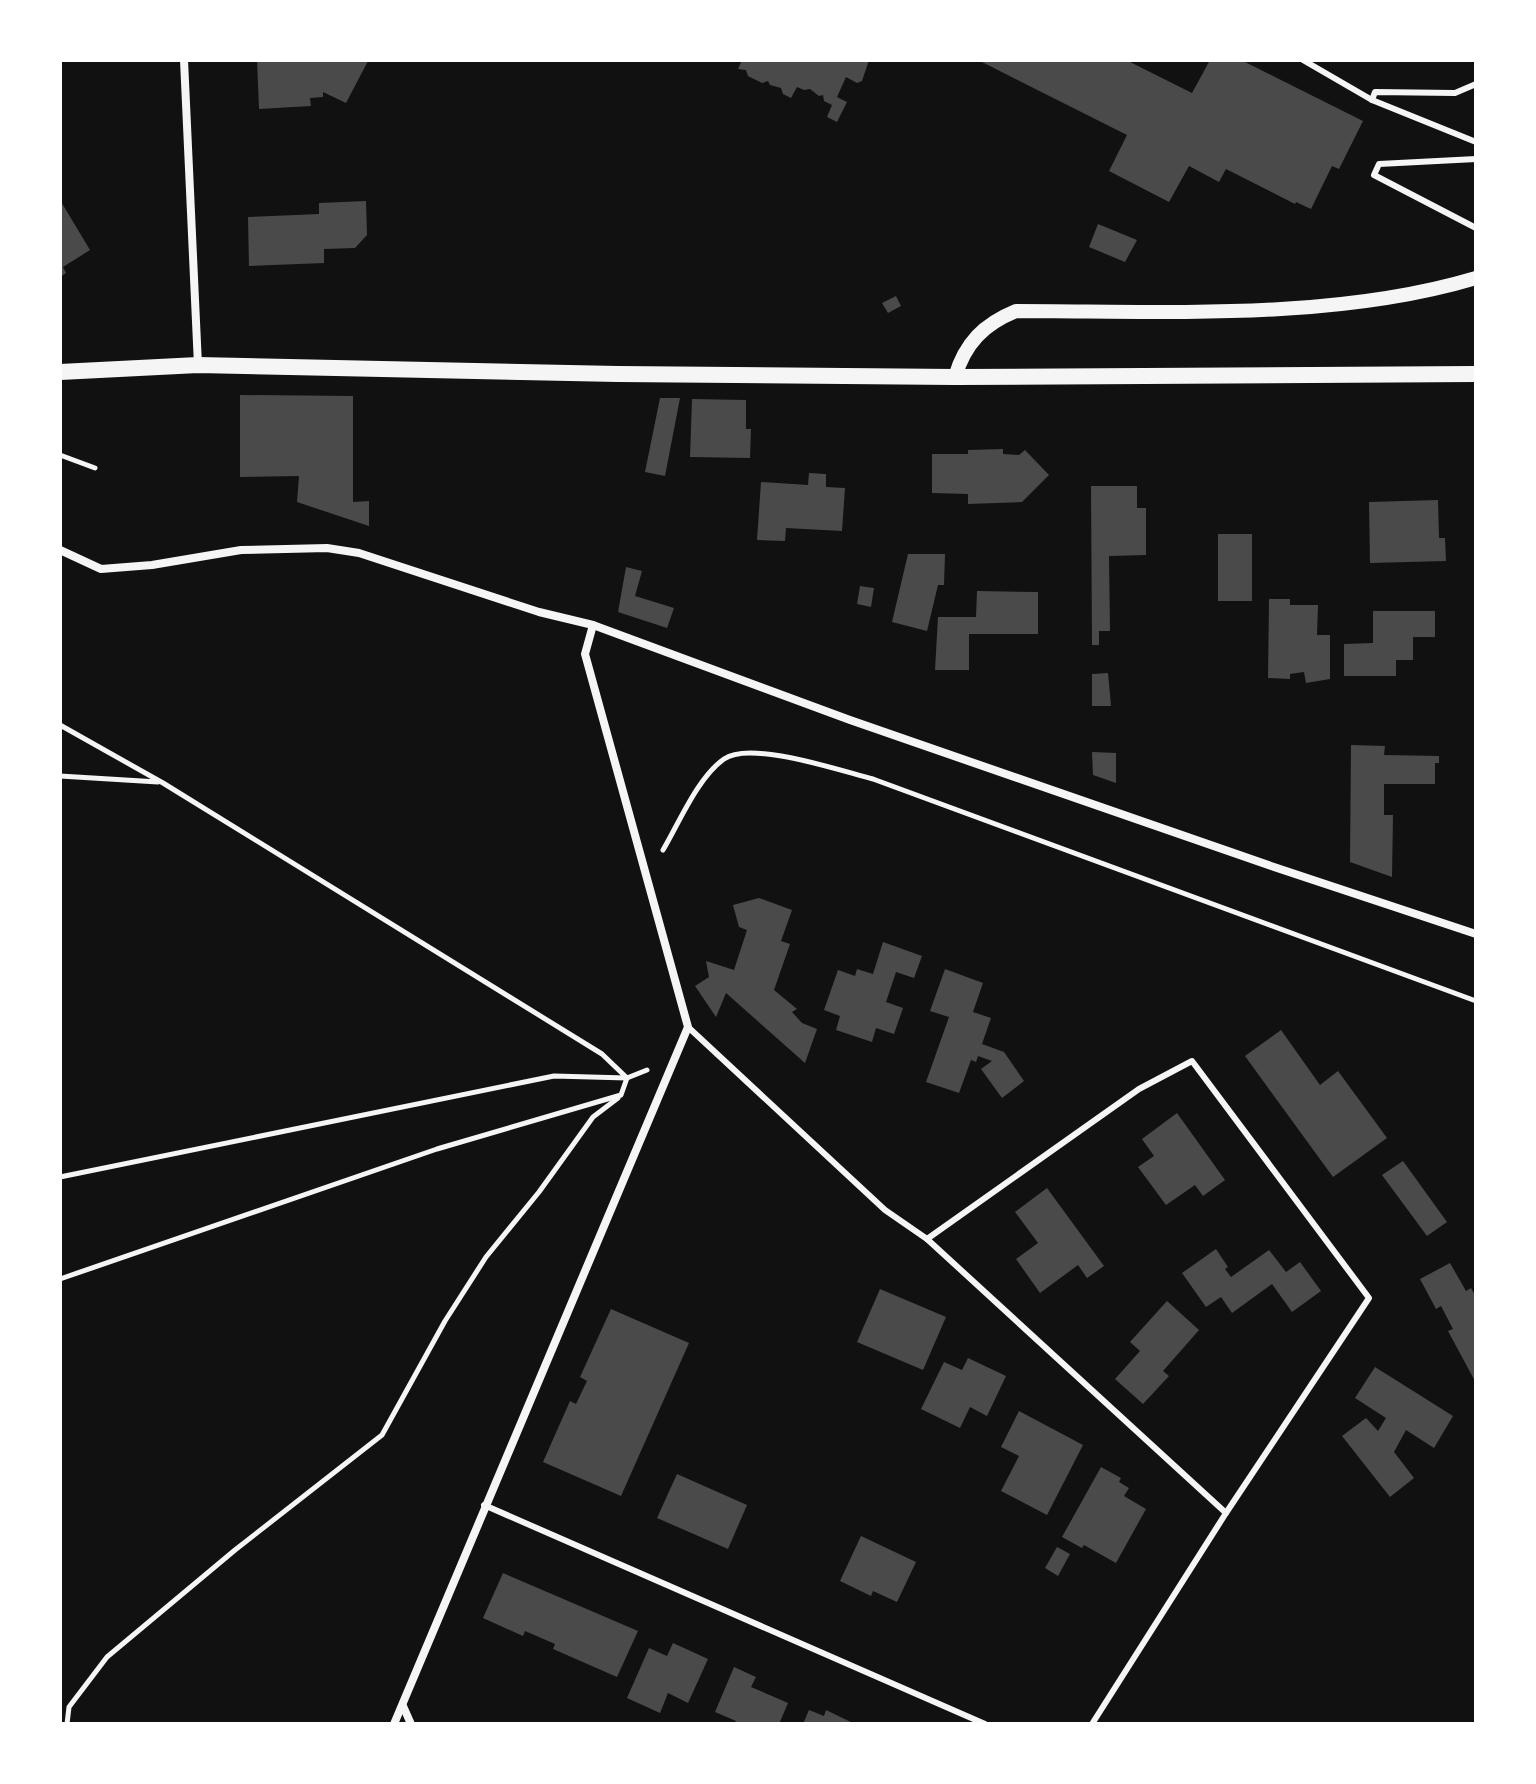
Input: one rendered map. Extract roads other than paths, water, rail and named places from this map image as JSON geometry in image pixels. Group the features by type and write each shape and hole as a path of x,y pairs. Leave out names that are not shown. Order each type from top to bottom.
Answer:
{"main road":[{"path":"60,372 198,365 537,373 955,377 1476,374"}],"street":[{"path":"184,60 198,365"},
{"path":"955,377 961,358 976,335 994,320 1016,311 1277,310 1433,291 1476,278"},
{"path":"60,550 101,569 152,565 241,550 327,548 359,553 539,612 593,625 850,720 1476,934"},
{"path":"394,1724 688,1027 585,654 593,625"},
{"path":"403,1706 411,1724"}],"lane":[{"path":"1303,60 1372,100 1476,142"},
{"path":"1372,100 1375,92 1455,93 1476,84"},
{"path":"1476,159 1379,164 1374,175 1476,228"},
{"path":"688,1027 885,1210 927,1239 1226,1513"},
{"path":"927,1239 1139,1089 1192,1061 1369,1298 1226,1513 1092,1724"},
{"path":"484,1505 985,1724"}]}
